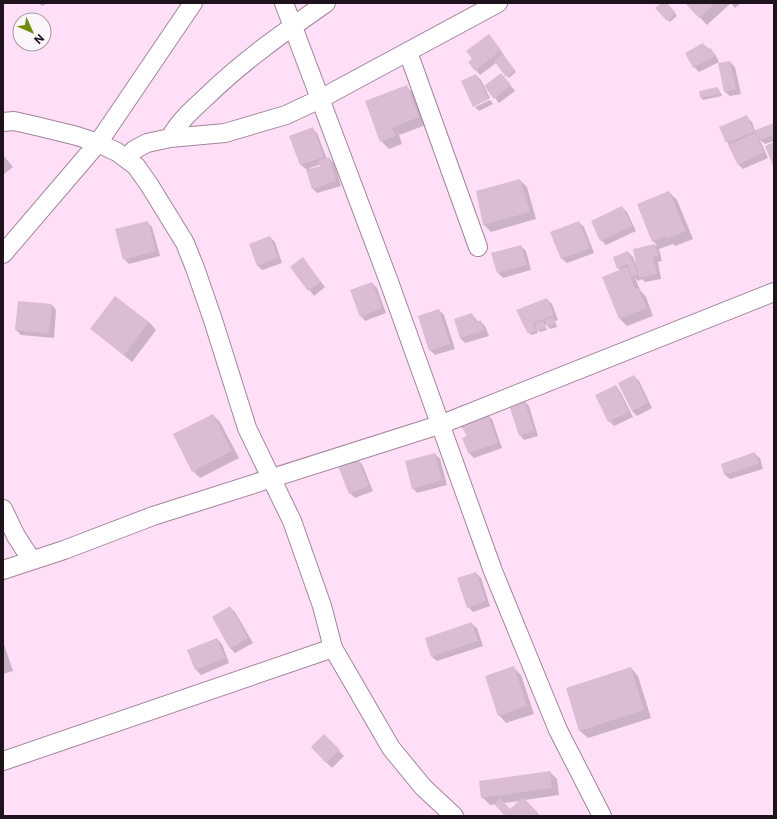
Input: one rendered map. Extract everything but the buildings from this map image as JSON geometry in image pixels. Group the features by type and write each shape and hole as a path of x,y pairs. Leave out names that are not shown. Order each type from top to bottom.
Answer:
{"street":[{"path":"3,254 98,143 193,3"},
{"path":"284,3 442,424 493,571 555,723 602,816"},
{"path":"170,138 179,123 224,79 261,47 326,3"},
{"path":"126,158 134,150 148,143 170,138 225,133 286,115 320,99 498,3"},
{"path":"408,52 478,247"},
{"path":"3,122 14,121 77,136 98,143 126,158 136,166 185,243 213,320 247,428 272,477 299,542 322,606 333,648 391,748 423,788 454,816"},
{"path":"3,570 32,559 64,550 152,516 442,424 774,292"},
{"path":"3,508 16,536 32,559"},
{"path":"3,761 333,648"}]}
